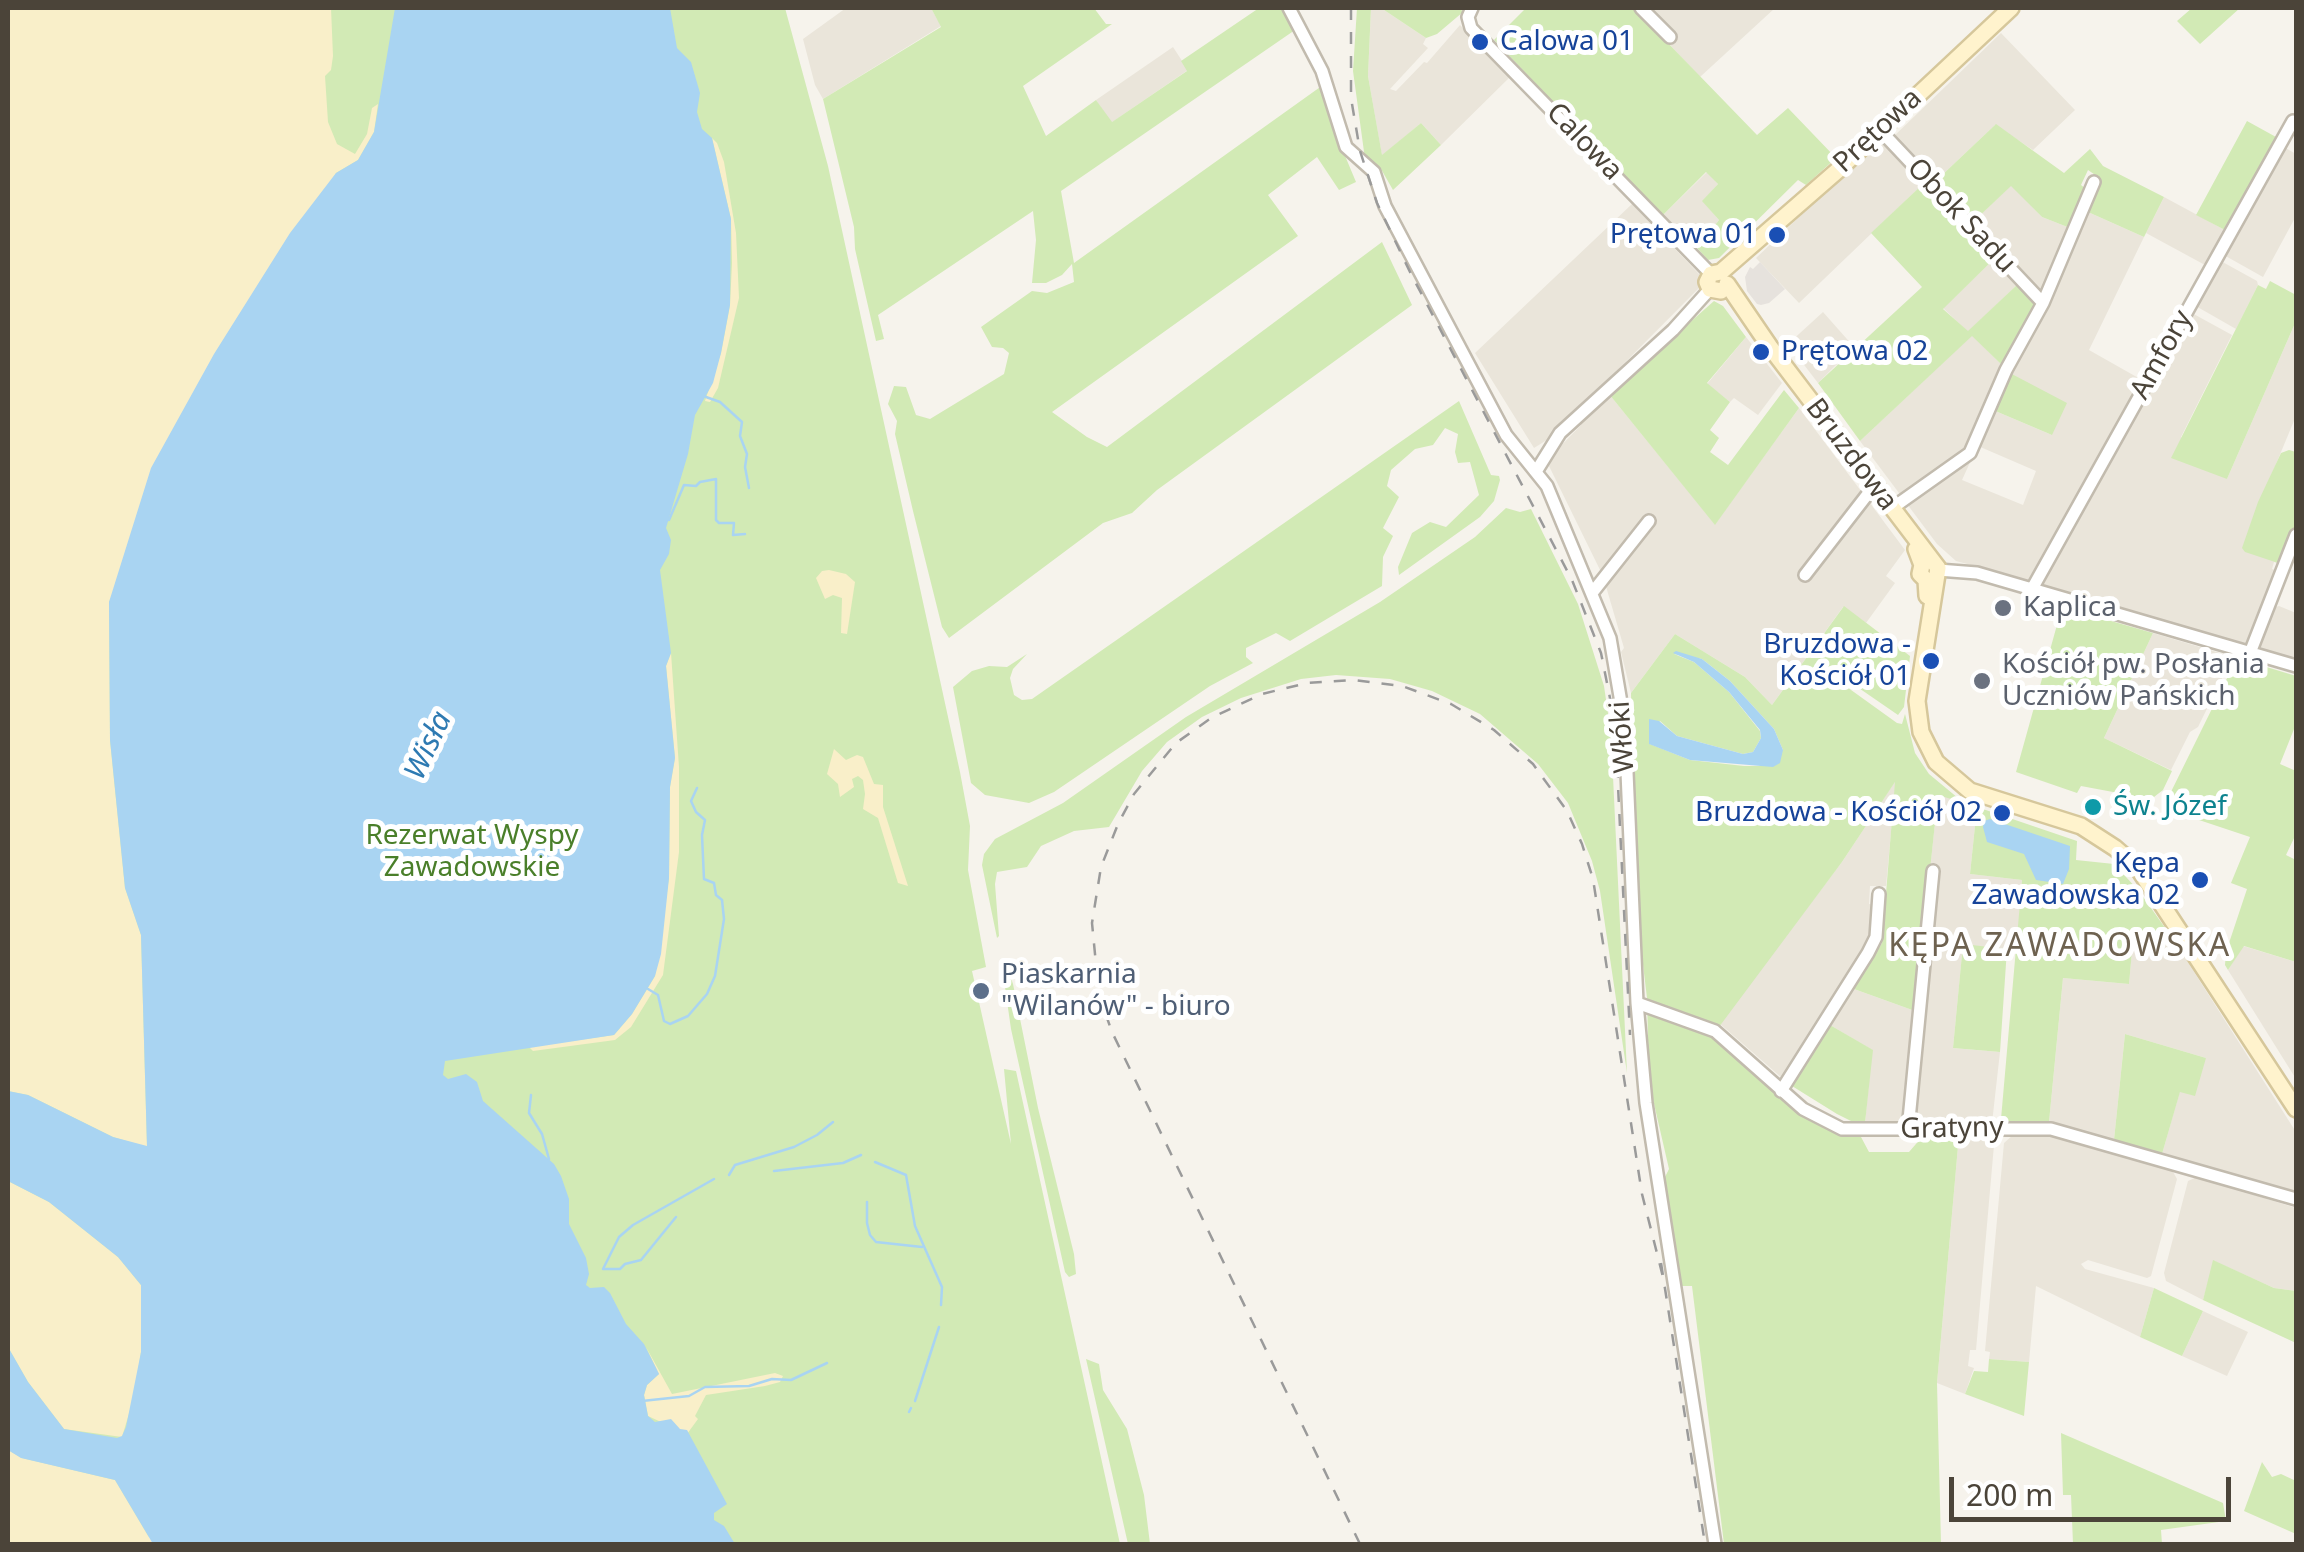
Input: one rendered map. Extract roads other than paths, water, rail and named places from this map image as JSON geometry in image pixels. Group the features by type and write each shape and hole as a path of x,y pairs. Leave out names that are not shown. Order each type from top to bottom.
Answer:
{"street":[{"name":"Włóki","path":"1289,8 1322,71 1346,147 1374,172 1385,206 1506,435 1547,486 1613,650 1625,726 1637,1003 1653,1160 1715,1544"},
{"name":"Calowa","path":"1472,8 1468,17 1472,28 1719,281"},
{"path":"1641,8 1670,37"},
{"name":"Prętowa","path":"1537,470 1560,433 1673,330 1745,254 2010,8"},
{"name":"Amfory","path":"2032,589 2292,120"},
{"name":"Obok Sadu","path":"1880,130 2044,303"},
{"name":"Obok Sadu","path":"1891,509 1970,453 2006,370 2044,303 2094,182"},
{"name":"Bruzdowa","path":"1719,281 1746,309 1913,538 1931,571 1917,709 1924,740 1936,762 1970,791 2081,826 2138,868 2296,1109"},
{"path":"1805,576 1874,486"},
{"path":"1592,593 1649,521"},
{"path":"2250,652 2296,535"},
{"path":"1931,571 1977,573 2296,666"},
{"path":"1908,1130 1933,871"},
{"path":"1781,1092 1868,954 1876,937 1879,894"},
{"name":"Gratyny","path":"1637,1003 1716,1032 1781,1092 1813,1115 1842,1129 2051,1128 2296,1198"}],"water":[{"name":"Wisła","path":"395,8 670,8 677,48 691,62 700,93 697,112 702,129 712,138 731,219 730,305 721,353 713,383 695,415 666,528 671,540 669,554 660,570 671,653 666,666 675,758 670,787 669,878 655,976 614,1035 445,1061 443,1075 448,1079 466,1074 477,1082 483,1101 554,1164 569,1199 569,1224 586,1258 586,1285 604,1287 610,1293 659,1374 647,1385 644,1395 648,1416 655,1422 671,1419 680,1429 687,1430 727,1504 714,1513 714,1520 724,1526 735,1544 153,1544 115,1480 21,1458 8,1450 8,1347 28,1382 64,1429 117,1438 126,1427 141,1352 141,1285 118,1257 49,1202 8,1181 8,1091 28,1095 113,1137 147,1146 141,935 125,888 110,740 109,602 151,468 214,354 290,233 336,173 358,160 374,132"},
{"path":"1673,653 1702,659 1730,681 1774,729 1783,750 1780,763 1773,767 1690,760 1649,744 1649,719 1659,721 1677,736 1743,754 1753,752 1761,738 1760,730 1729,692 1694,662"},
{"path":"1990,819 2070,846 2069,869 2063,884 2036,880 2024,854 1987,842 1983,827 1984,821"}],"waterway":[{"path":"706,397 720,402 742,422 740,436 747,454 749,488"},
{"path":"669,520 684,485 696,486 716,479 716,520 734,523 733,535 745,534"},
{"path":"648,989 658,995 664,1021 670,1024 688,1016 707,994 715,976 724,919 722,900 716,895 714,883 704,879 705,820 691,801 697,788"},
{"path":"531,1095 529,1113 542,1134 549,1159"},
{"path":"729,1175 735,1165 794,1147 833,1122"},
{"path":"774,1171 843,1163 861,1155"},
{"path":"875,1162 906,1175 915,1226 942,1287 941,1305"},
{"path":"676,1217 641,1260 620,1269 603,1269 619,1237 633,1225 714,1179"},
{"path":"867,1202 867,1223 876,1242 922,1247"},
{"path":"915,1401 939,1327"},
{"path":"642,1401 689,1396 705,1387 791,1380 827,1363"},
{"path":"909,1412 911,1408"}],"railway":[{"path":"1351,8 1351,98 1360,151 1377,203 1572,580 1601,653 1615,723 1630,1035"},
{"path":"1360,1544 1112,1032 1099,995 1092,923 1101,867 1134,794 1176,743 1211,718 1262,694 1307,683 1353,680 1402,686 1451,704 1494,730 1533,764 1567,811 1593,879 1642,1194 1663,1277"},
{"path":"1661,1263 1705,1544"}],"place":[{"name":"Calowa 01","path":"1480,42"},
{"name":"Prętowa 01","path":"1777,235"},
{"name":"Prętowa 02","path":"1761,352"},
{"name":"Kaplica","path":"2003,608"},
{"name":"Bruzdowa - Kościół 01","path":"1931,661"},
{"name":"Kościół pw. Posłania Uczniów Pańskich","path":"1982,681"},
{"name":"Św. Józef","path":"2093,807"},
{"name":"Bruzdowa - Kościół 02","path":"2002,813"},
{"name":"Kępa Zawadowska 02","path":"2200,880"},
{"name":"Piaskarnia \"Wilanów\" - biuro","path":"981,991"}],"district":[{"name":"KĘPA ZAWADOWSKA","path":"2060,947"}],"park label":[{"name":"Rezerwat Wyspy Zawadowskie","path":"472,852"}]}
